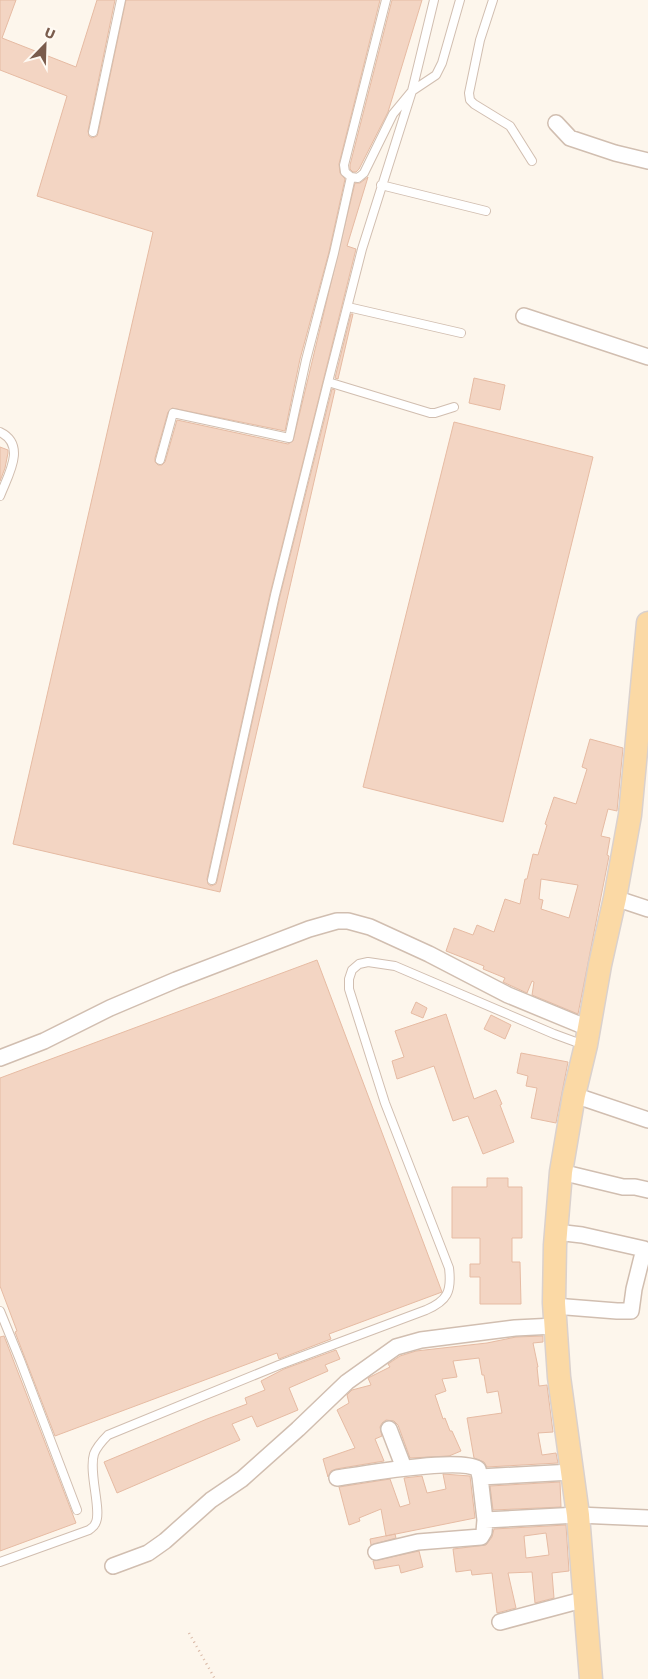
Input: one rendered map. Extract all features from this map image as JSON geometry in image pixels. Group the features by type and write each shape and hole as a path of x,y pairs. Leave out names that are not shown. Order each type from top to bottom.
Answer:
{"main road":[{"path":"591,1679 578,1515 559,1378 554,1316 556,1232 561,1172 574,1095 615,898 630,815 648,623"}],"street":[{"path":"556,123 570,138 614,153 648,161"},
{"path":"524,316 648,357"},
{"path":"615,898 648,909"},
{"path":"0,1058 176,980 309,929 348,921 370,927 429,954 587,1036"},
{"path":"574,1095 648,1120"},
{"path":"561,1172 623,1187 648,1190"},
{"path":"113,1566 148,1553 165,1541 211,1500 242,1479 347,1382 396,1347 421,1340 515,1328 554,1316 631,1311 644,1249 582,1235 556,1232"},
{"path":"389,1429 404,1468"},
{"path":"337,1478 404,1468 468,1465 478,1470 485,1520 484,1532 481,1537 418,1542 376,1552"},
{"path":"480,1477 572,1472"},
{"path":"485,1520 578,1515 648,1518"},
{"path":"500,1622 586,1599"}],"lane":[{"path":"92,132 121,0"},
{"path":"386,0 344,165 345,172 351,177 358,178 364,174 389,120 412,91 436,75 442,63 460,0"},
{"path":"212,880 275,595 328,382 362,249 412,91 434,0"},
{"path":"493,0 480,40 468,93 470,100 474,104 510,126 532,161"},
{"path":"160,460 173,413 289,438 351,177"},
{"path":"381,185 486,211"},
{"path":"348,306 461,333"},
{"path":"328,382 430,413 454,407"},
{"path":"0,432 9,436 15,448 14,458 0,496"},
{"path":"0,1562 89,1530 96,1524 98,1515 92,1470 94,1453 108,1435 279,1365 426,1310 445,1299 451,1281 449,1268 385,1103 349,989 349,979 352,970 358,964 368,962 395,966 554,1034 587,1036"},
{"path":"0,1311 77,1510"}],"path":[{"path":"189,1633 215,1679"}],"building":[{"path":"0,0 16,0 2,38 76,67 97,0 115,0 88,131 89,136 92,138 97,136 98,133 126,0 380,0 339,164 340,173 345,179 329,252 300,359 285,431 172,408 168,412 155,458 155,462 158,465 162,465 165,462 177,420 288,444 293,441 355,183 360,183 368,177 347,246 356,249 270,594 207,879 208,884 211,886 216,884 280,596 332,389 335,390 220,892 13,844 153,232 37,196 67,96 0,70"},
{"path":"392,0 422,0 388,112 359,169 353,172 350,169 350,165"},
{"path":"351,314 353,314 338,379 335,378"},
{"path":"474,378 505,385 500,410 469,403"},
{"path":"454,422 593,457 503,822 363,787"},
{"path":"0,447 8,450 8,453 0,481"},
{"path":"590,739 623,748 617,811 608,809 601,836 610,838 607,855 609,856 578,1014 532,995 534,982 532,981 527,993 503,982 505,978 483,969 484,966 446,951 454,928 473,935 477,925 494,932 505,899 520,904 525,879 527,879 533,854 538,855 554,797 576,804 587,769 582,767","holes":["541,879 578,885 569,918 541,909 543,900 539,899"]},
{"path":"317,960 442,1292 329,1334 331,1339 279,1359 277,1353 55,1436 15,1332 17,1331 0,1286 0,1078"},
{"path":"416,1002 427,1008 423,1018 411,1013"},
{"path":"446,1014 474,1099 496,1090 514,1142 483,1154 468,1116 453,1121 434,1066 397,1079 392,1061 404,1057 395,1031"},
{"path":"491,1015 511,1025 505,1039 484,1029"},
{"path":"521,1053 568,1062 556,1123 531,1118 537,1088 526,1086 528,1076 517,1073"},
{"path":"487,1178 508,1178 508,1187 522,1187 522,1238 512,1238 512,1262 520,1262 521,1304 480,1304 480,1277 470,1277 470,1264 480,1264 480,1238 452,1238 452,1187 487,1187"},
{"path":"4,1336 76,1523 0,1551 0,1337"},
{"path":"543,1336 543,1342 533,1343 538,1367 539,1386 547,1385 553,1432 538,1433 542,1455 556,1453 558,1463 487,1467 484,1462 474,1458 467,1418 502,1413 498,1391 487,1393 479,1358 453,1361 457,1377 442,1379 446,1391 435,1395 443,1419 445,1418 461,1451 449,1456 410,1458 398,1425 394,1421 386,1420 380,1427 382,1436 375,1439 384,1461 336,1469 331,1471 328,1477 323,1459 355,1448 337,1410 349,1403 347,1395 352,1390 371,1385 368,1378 390,1367 388,1364 400,1356 416,1351 487,1343 516,1337"},
{"path":"336,1350 340,1359 325,1365 328,1371 289,1388 298,1410 257,1427 252,1416 232,1424 240,1440 117,1493 104,1462 247,1404 245,1398 265,1390 261,1381 284,1369"},
{"path":"443,1474 470,1476 475,1518 386,1536 381,1509 359,1518 360,1521 349,1525 339,1487 390,1479 400,1507 410,1504 404,1478 422,1476 427,1493 446,1489"},
{"path":"560,1482 561,1507 493,1510 490,1486"},
{"path":"566,1525 569,1571 552,1573 554,1598 535,1603 532,1572 508,1573 516,1608 497,1613 492,1573 472,1575 471,1570 456,1572 453,1549 486,1545 492,1537 494,1529","holes":["546,1533 549,1555 526,1558 524,1536"]},
{"path":"395,1534 396,1538 371,1545 370,1539"},
{"path":"419,1551 423,1567 401,1573 399,1565 375,1569 373,1561"}]}
